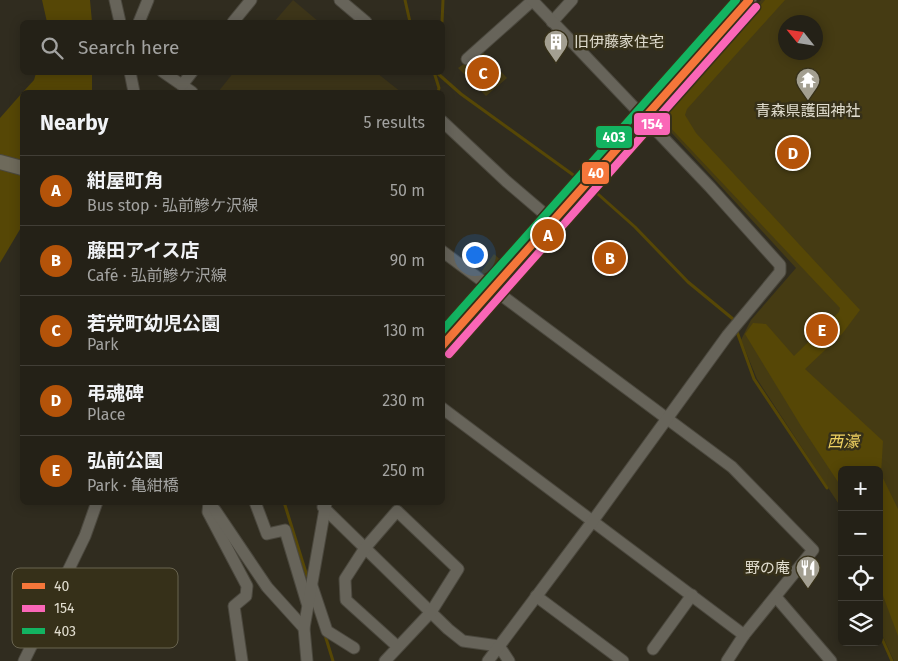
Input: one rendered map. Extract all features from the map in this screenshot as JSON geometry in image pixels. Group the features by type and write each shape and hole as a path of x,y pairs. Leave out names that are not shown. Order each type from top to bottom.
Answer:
{"main road":[{"path":"445,345 749,0"},
{"path":"0,162 20,167"}],"street":[{"path":"115,0 120,20"},
{"path":"140,20 148,0"},
{"path":"235,20 251,0"},
{"path":"340,0 364,20"},
{"path":"467,59 532,0 780,265 780,272 745,312 488,661"},
{"path":"552,22 572,0"},
{"path":"131,75 134,90"},
{"path":"167,75 189,90"},
{"path":"182,85 190,75"},
{"path":"445,124 506,181 554,222"},
{"path":"445,253 668,417 732,467 813,550 744,635 726,661"},
{"path":"445,410 744,635"},
{"path":"69,568 85,536 96,505"},
{"path":"209,505 208,512 247,586 246,596 234,606 242,661"},
{"path":"211,505 268,586 304,628"},
{"path":"256,505 267,534 285,530 308,607"},
{"path":"307,661 304,628 324,505"},
{"path":"324,505 365,548 463,641 499,646 510,661"},
{"path":"385,661 431,612 458,569 397,511 365,548 345,578 346,600 398,647"},
{"path":"312,586 328,631 354,648"},
{"path":"653,649 692,595"},
{"path":"536,596 623,661"},
{"path":"776,596 830,661"},
{"path":"24,661 30,648"}],"shaded area":[{"path":"293,0 317,20 276,20"},
{"path":"761,0 898,0 898,661 894,661 883,637 883,466 838,466 838,503 757,379 741,340 751,320 796,268 658,118"},
{"path":"482,51 507,78 486,96 458,68"},
{"path":"232,75 380,75 398,90 220,90"},
{"path":"494,254 505,264 499,270 484,274 481,272"}],"water":[{"path":"42,0 90,0 92,20 47,20"},
{"name":"西濠","path":"765,0 785,0 687,109 685,115 696,133 860,310 842,334 805,369 883,441 881,466 838,466 838,482 801,426 745,334 753,323 766,324 794,356 839,312 840,308 664,121 665,115"},
{"path":"35,75 92,75 92,90 25,90 34,80"},
{"path":"20,95 20,229 0,263 0,118"},
{"path":"883,478 898,509 898,636 883,596"}],"waterway":[{"path":"405,0 410,20"},
{"path":"442,20 443,0"},
{"path":"435,75 438,90"},
{"path":"439,75 461,94 583,182"},
{"path":"590,187 635,227 688,282 733,319 734,323"},
{"path":"736,329 754,379 827,488"},
{"path":"285,505 307,576"},
{"path":"325,635 333,661"},
{"path":"883,641 892,661"}],"transit line":[{"name":"403","path":"445,328 736,0"},
{"name":"40","path":"445,343 749,0"},
{"name":"154","path":"449,354 756,7"}],"place":[{"name":"旧伊藤家住宅","path":"556,63"},
{"name":"若党町幼児公園","path":"483,73"},
{"name":"青森県護国神社","path":"808,101"},
{"name":"弔魂碑","path":"793,153"},
{"name":"紺屋町角","path":"548,235"},
{"name":"藤田アイス店","path":"610,258"},
{"name":"弘前公園","path":"822,330"},
{"name":"野の庵","path":"808,589"}]}
